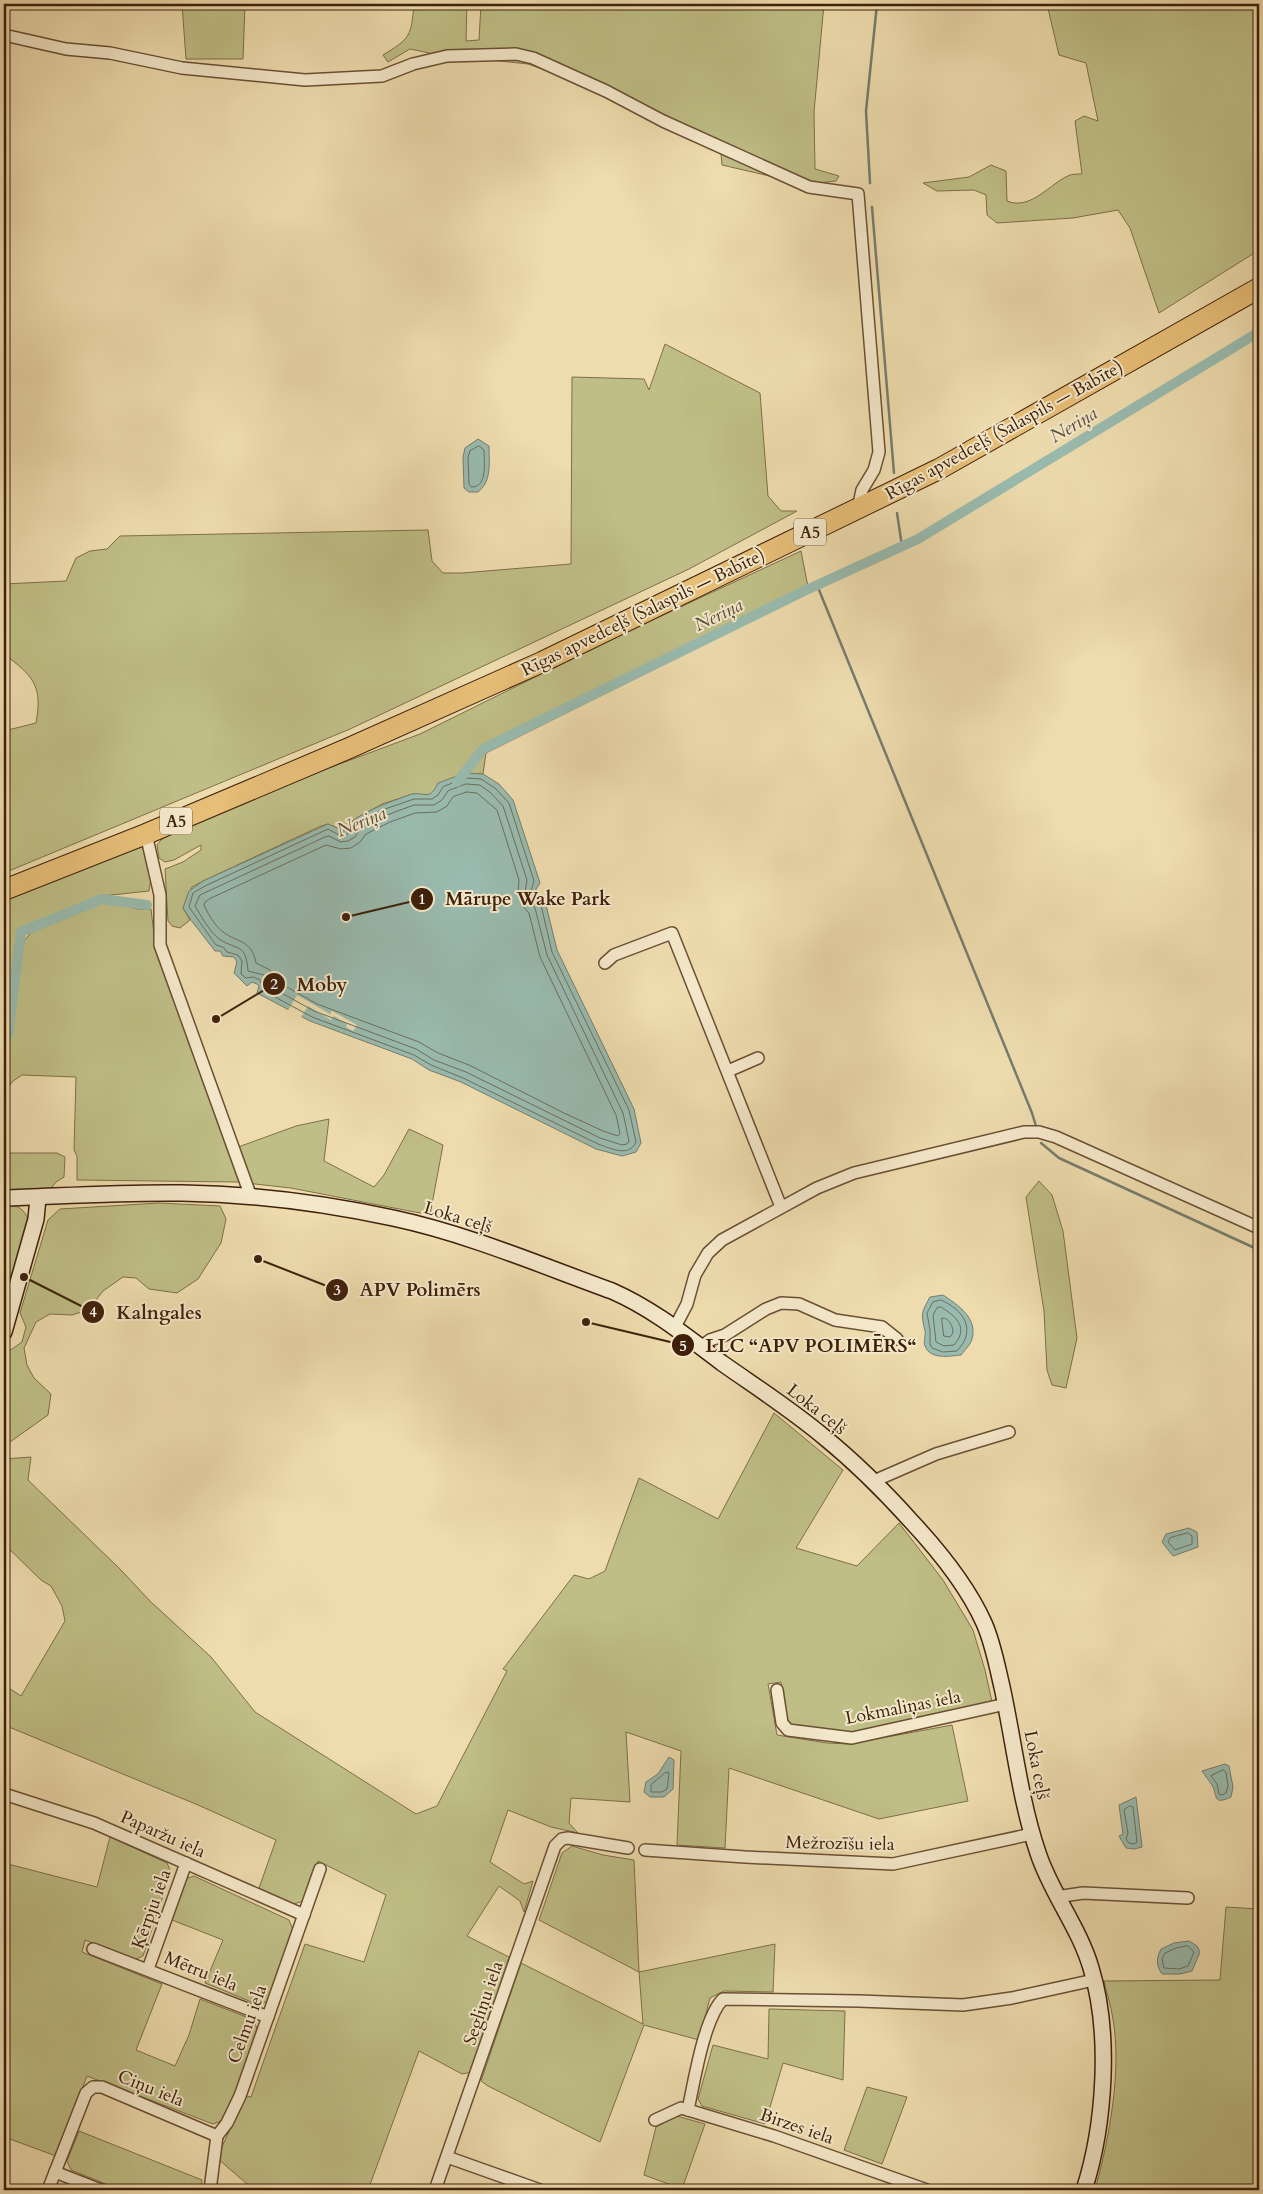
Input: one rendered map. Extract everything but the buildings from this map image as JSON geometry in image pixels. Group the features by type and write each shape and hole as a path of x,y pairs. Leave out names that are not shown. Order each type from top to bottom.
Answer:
{"highway":[{"name":"Rīgas apvedceļš (Salaspils — Babīte)","path":"4,890 146,834 347,749 542,662 939,469 1259,288"}],"main road":[{"name":"Loka ceļš","path":"4,1198 159,1193 251,1197 302,1202 385,1216 448,1233 638,1302 675,1326 701,1348 824,1437 874,1481 928,1539 956,1576 984,1623 997,1663 1032,1834 1046,1875 1082,1945 1091,1968 1098,2005 1102,2049 1101,2092 1097,2128 1084,2190"},
{"path":"4,1332 36,1218 38,1198"}],"street":[{"path":"4,35 66,49 110,53 182,68 305,80 382,76 413,64 447,56 516,54 533,58 606,91 663,121 809,187 858,194 879,452 874,470 862,490 858,509"},
{"path":"146,834 160,895 160,945 251,1197"},
{"path":"604,963 614,955 676,931 728,1071 782,1207"},
{"path":"728,1071 758,1058"},
{"path":"675,1326 687,1304 696,1274 708,1253 722,1240 817,1188 854,1174 1009,1134 1039,1132 1056,1137 1259,1228"},
{"path":"701,1348 710,1340 725,1335 766,1309 781,1303 799,1304 835,1320 882,1327 897,1339"},
{"path":"874,1481 936,1454 1009,1432"},
{"name":"Lokmaliņas iela","path":"777,1690 782,1723 788,1730 852,1738 1006,1704"},
{"name":"Paparžu iela","path":"4,1794 94,1823 304,1915"},
{"name":"Mežrozīšu iela","path":"645,1850 876,1865 893,1864 1032,1834"},
{"name":"Segliņu iela","path":"435,2190 555,1846 562,1839 574,1839 628,1848"},
{"name":"Ķērpju iela","path":"93,1949 148,1969 186,1863"},
{"name":"Celmu iela","path":"210,2190 217,2136 227,2123 240,2096 320,1869"},
{"path":"1056,1897 1083,1893 1188,1898"},
{"name":"Mētru iela","path":"148,1969 268,2017"},
{"path":"655,2120 681,2108 688,2110 711,2020 718,2004 723,1999 859,2001 963,2006 1021,1997 1094,1980"},
{"name":"Ciņu iela","path":"48,2190 86,2093 93,2086 111,2091 217,2136"},
{"name":"Birzes iela","path":"688,2110 774,2136 927,2190"},
{"path":"447,2157 540,2190"},
{"path":"55,2172 101,2190"}],"shaded area":[{"path":"182,4 245,4 243,59 186,59"},
{"path":"414,4 467,4 466,41 479,40 481,4 824,4 814,112 815,169 839,176 836,181 817,183 813,186 722,165 721,154 701,139 581,83 528,64 434,54 410,49 388,62 383,55 408,35 412,23"},
{"path":"1047,4 1259,4 1259,250 1159,313 1130,228 1118,210 1073,218 997,223 987,215 986,195 974,190 937,191 923,183 969,177 991,165 1006,171 1007,201 1016,203 1024,202 1040,195 1070,175 1082,174 1075,121 1084,116 1098,121 1086,63 1059,55"},
{"path":"665,344 760,393 768,496 781,511 797,511 689,569 350,729 4,873 4,731 36,723 38,699 34,682 29,675 4,654 4,584 66,581 76,558 90,551 107,549 120,536 428,530 432,561 443,573 571,564 572,377 644,379 649,390"},
{"path":"801,551 809,592 486,753 483,774 463,774 453,778 430,795 413,794 382,804 352,821 344,831 328,824 321,826 203,881 192,887 183,908 190,920 180,928 172,926 168,921 165,869 183,862 201,850 201,845 174,860 165,862 159,858 157,845 175,830 305,777 420,734 618,636"},
{"path":"143,844 151,877 149,891 102,896 20,930 7,1025 4,1032 4,897"},
{"path":"105,900 138,909 151,909 155,943 230,1150 296,1126 329,1119 324,1161 374,1187 384,1175 409,1129 443,1145 430,1215 291,1188 237,1182 77,1180 77,1156 74,1150 76,1077 22,1075 13,1081 4,1093 4,1036 10,1033 24,941 33,930"},
{"path":"4,1153 57,1153 65,1157 64,1177 56,1182 49,1191 4,1192"},
{"path":"1039,1181 1052,1195 1063,1231 1077,1338 1066,1388 1052,1385 1047,1370 1044,1311 1026,1197"},
{"path":"159,1203 220,1206 226,1219 221,1243 198,1279 177,1293 149,1289 136,1278 123,1277 103,1291 88,1310 72,1315 50,1314 36,1322 24,1348 27,1365 34,1378 51,1394 48,1415 10,1442 4,1435 4,1374 9,1351 22,1342 26,1327 20,1313 48,1220 60,1209"},
{"path":"4,1204 20,1208 29,1222 4,1315"},
{"path":"774,1413 843,1470 796,1548 857,1566 899,1523 943,1580 973,1630 992,1702 848,1733 793,1726 786,1718 781,1682 768,1684 777,1735 827,1743 849,1744 952,1725 968,1801 879,1819 729,1768 725,1848 677,1845 681,1751 626,1732 630,1802 571,1798 569,1823 578,1833 551,1827 508,1810 490,1862 524,1884 533,1881 524,1912 520,1901 499,1886 467,1936 509,1957 472,2072 462,2074 419,2051 368,2190 254,2190 217,2158 245,2096 251,2097 305,1944 364,1962 386,1895 318,1861 303,1901 294,1904 259,1888 276,1840 198,1805 4,1725 4,1685 21,1696 65,1621 62,1606 51,1586 41,1580 4,1544 4,1459 31,1457 28,1480 120,1569 151,1602 211,1657 255,1712 416,1814 437,1806 507,1671 503,1669 574,1575 589,1579 605,1571 639,1478 718,1519"},
{"path":"110,1837 167,1863 171,1872 143,1956 134,1960 85,1940 82,1952 162,1984 136,2050 175,2066 189,2035 200,1999 254,2020 257,2029 235,2092 221,2121 213,2124 87,2076 56,2156 7,2138 4,2145 4,1863 97,1887"},
{"path":"572,1846 603,1855 634,1860 639,1972 539,1920 562,1853"},
{"path":"194,1876 289,1920 293,1930 268,2001 259,2005 205,1983 223,1940 172,1920 185,1879"},
{"path":"1226,1907 1259,1909 1259,2190 1095,2190 1113,2105 1116,2061 1113,2019 1104,1981 1220,1980"},
{"path":"775,1944 773,1992 724,1991 710,1998 699,2040 644,2025 600,2142 481,2081 521,1963 643,2024 639,1972"},
{"path":"769,2009 845,2011 843,2080 783,2063 765,2124 702,2106 698,2099 713,2045 768,2059"},
{"path":"867,2087 907,2097 882,2164 844,2150"},
{"path":"677,2116 705,2124 682,2189 644,2175 656,2127"},
{"path":"79,2131 202,2180 201,2190 121,2190 71,2170 67,2161"}],"water":[{"path":"478,439 489,446 488,477 486,483 478,492 469,492 464,488 463,457 465,448"},
{"path":"465,773 483,774 499,784 513,800 540,883 536,889 538,896 545,901 557,950 634,1109 641,1143 636,1152 622,1156 596,1149 461,1082 429,1070 412,1059 310,1021 257,993 259,986 257,984 252,982 247,986 234,973 237,962 234,957 223,956 220,951 215,951 183,908 189,891 203,881 328,824 344,831 353,820 375,808 409,795 432,793 438,783"},
{"path":"943,1295 965,1313 972,1325 971,1341 961,1355 936,1355 931,1353 924,1344 923,1310 930,1297"},
{"path":"1189,1528 1197,1532 1198,1547 1173,1556 1162,1542 1166,1534"},
{"path":"669,1757 674,1760 673,1789 664,1797 650,1797 644,1792 646,1782 658,1774"},
{"path":"1225,1764 1229,1766 1233,1787 1231,1797 1218,1800 1212,1785 1202,1771"},
{"path":"1136,1797 1142,1847 1134,1849 1126,1848 1119,1836 1123,1834 1119,1805"},
{"path":"1189,1941 1197,1946 1200,1952 1192,1971 1180,1974 1162,1974 1157,1962 1161,1949 1174,1943"}],"pier":[{"path":"297,995 330,1014 332,1011 357,1025 353,1031 346,1027 347,1024 334,1016 331,1020 308,1006 300,1019 287,1012"}],"waterway":[{"path":"870,183 866,111 877,4"},
{"path":"872,207 894,473"},
{"name":"Neriņa","path":"457,782 483,749 804,591 918,539 1259,332"},
{"path":"897,513 902,546"},
{"path":"817,585 1036,1126"},
{"name":"Neriņa","path":"4,1035 8,1035 21,932 102,899 147,905"},
{"path":"1041,1143 1059,1158 1259,1250"}],"place":[{"name":"Mārupe Wake Park","path":"346,917"},
{"name":"Moby","path":"216,1019"},
{"name":"APV Polimērs","path":"258,1259"},
{"name":"Kalngales","path":"24,1277"},
{"name":"LLC “APV POLIMĒRS“","path":"586,1322"}]}
